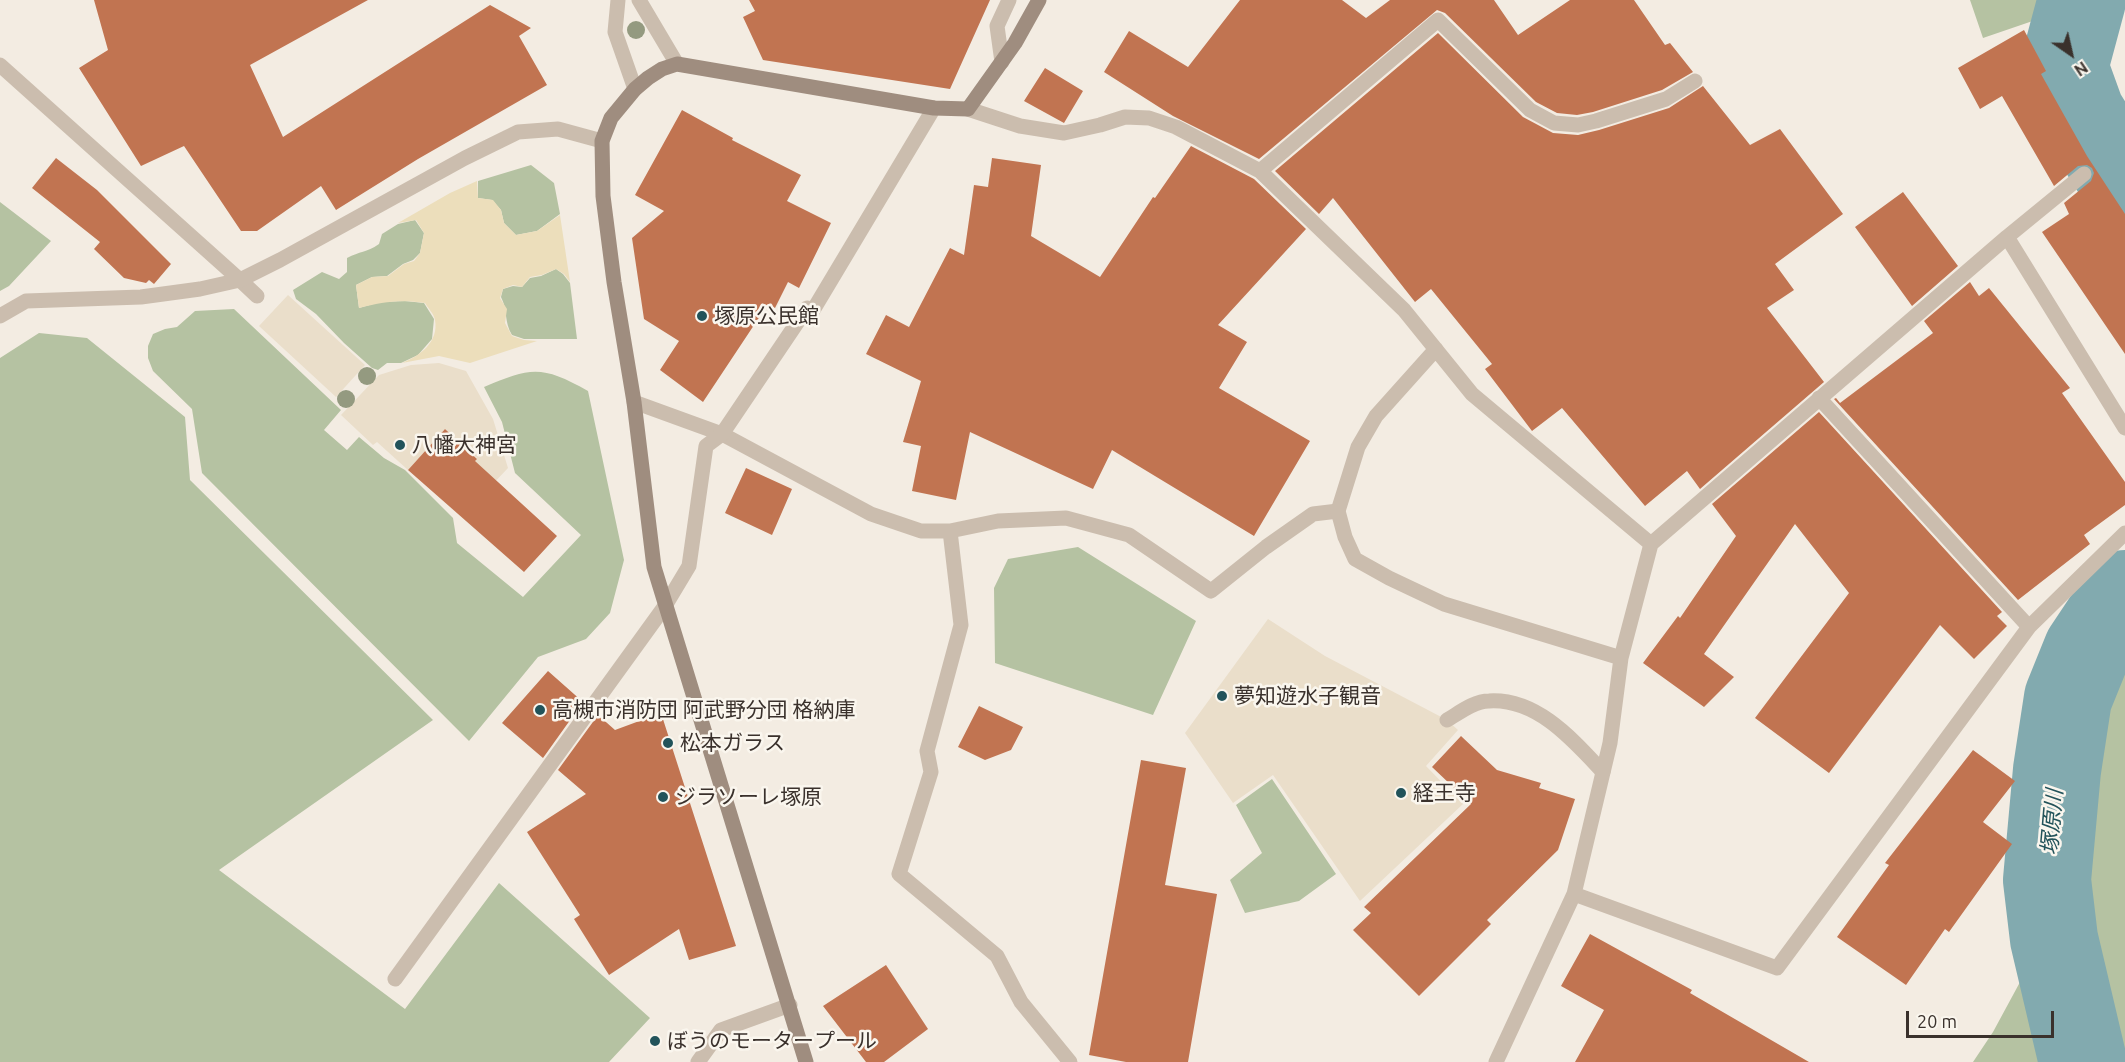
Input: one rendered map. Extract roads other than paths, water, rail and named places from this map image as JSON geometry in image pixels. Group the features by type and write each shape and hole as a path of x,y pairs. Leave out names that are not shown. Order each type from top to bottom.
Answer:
{"street":[{"path":"618,0 615,32 635,89"},
{"path":"639,0 677,64"},
{"path":"1002,62 997,26 1009,0"},
{"path":"968,109 1015,43 1039,0"},
{"path":"1260,171 1438,20 1530,110 1554,123 1578,125 1596,121 1666,99 1695,81"},
{"path":"806,1062 654,567 634,402 614,282 603,196 602,141 611,118 635,89 662,69 677,64 934,108 968,109 1020,126 1064,133 1125,117 1149,118 1176,127 1260,171 1404,310 1472,394 1651,543"},
{"path":"0,65 257,296"},
{"path":"395,979 665,606 688,566 706,446 722,434 807,308 812,312 934,108"},
{"path":"0,316 26,301 141,297 200,289 240,280 465,158 518,132 558,129 602,141"},
{"path":"1496,1062 1574,894 1610,743 1621,658 1651,543 2007,237 2084,174"},
{"path":"2007,237 2125,428"},
{"path":"1436,350 1376,416 1358,447 1338,511 1345,537 1355,559 1444,604 1621,658"},
{"path":"1819,398 2029,627"},
{"path":"634,402 722,434 871,514 921,531 950,531 998,521 1066,518 1129,535 1211,591 1266,547 1313,514 1338,511"},
{"path":"950,531 961,625 927,751 931,772 899,874 997,956 1021,1002 1070,1062"},
{"path":"1574,894 1777,968 2029,627 2125,533"},
{"path":"1447,720 1471,706 1488,700 1524,706 1566,733 1604,772"},
{"path":"698,1062 721,1030 790,1005"}],"waterway":[{"name":"塚原川","path":"2082,0 2064,67 2081,114 2125,184"},
{"name":"塚原川","path":"2083,1062 2054,939 2047,880 2057,770 2068,698 2087,651 2125,594"}],"place":[{"name":"塚原公民館","path":"702,316"},
{"name":"八幡大神宮","path":"400,445"},
{"name":"夢知遊水子観音","path":"1222,696"},
{"name":"高槻市消防団 阿武野分団 格納庫","path":"540,710"},
{"name":"松本ガラス","path":"668,743"},
{"name":"経王寺","path":"1401,793"},
{"name":"ジラソーレ塚原","path":"663,797"},
{"name":"ぼうのモータープール","path":"655,1041"}]}
